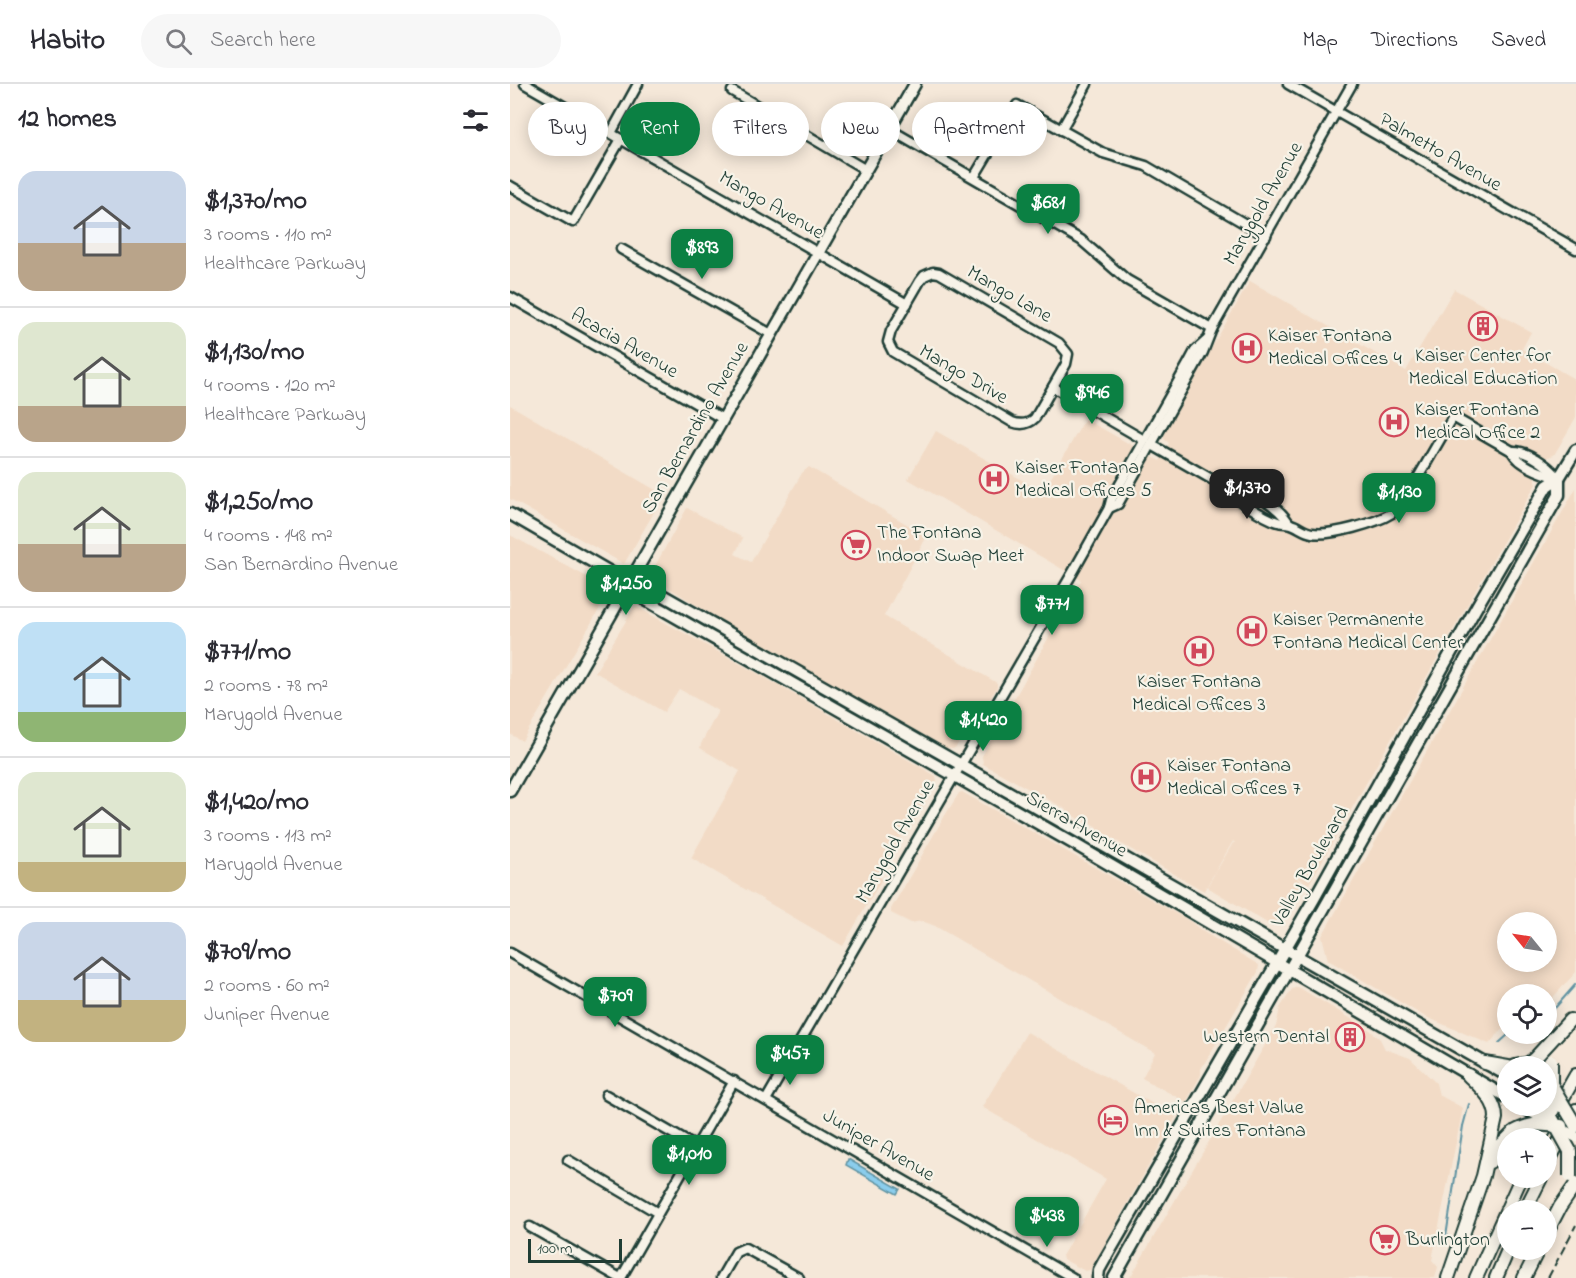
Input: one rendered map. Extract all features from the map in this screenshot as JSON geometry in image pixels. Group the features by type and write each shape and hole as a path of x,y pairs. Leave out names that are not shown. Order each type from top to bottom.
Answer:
{"highway":[{"path":"1483,1176 1498,1148 1514,1132 1526,1126 1538,1124 1576,1126 1573,1111 1551,1084 1551,1061 1557,1041 1573,1016"},
{"path":"1537,1056 1573,1016"},
{"path":"1485,1063 1497,1065"},
{"path":"1448,1278 1483,1176 1496,1118 1496,1110 1486,1094 1468,1075"},
{"path":"1546,1128 1576,1075"},
{"path":"1557,1107 1573,1111"},
{"path":"1557,1144 1573,1111"},
{"path":"1552,1116 1570,1152 1573,1180 1557,1213"},
{"path":"1476,1278 1516,1188"},
{"path":"1496,1278 1504,1260"},
{"path":"1524,1278 1534,1260"}],"main road":[{"name":"San Bernardino Avenue","path":"900,110 915,84"},
{"name":"San Bernardino Avenue","path":"510,791 874,156"},
{"name":"Valley Boulevard","path":"1098,1278 1104,1261 1284,950 1465,628 1547,486 1559,478 1576,450"},
{"name":"Valley Boulevard","path":"1114,1278 1559,495 1559,478"},
{"name":"Sierra Avenue","path":"510,514 629,583 638,595 954,775 1497,1092"},
{"name":"Sierra Avenue","path":"629,583 643,584 1497,1070"},
{"path":"1454,680 1454,669 1459,659 1465,628"},
{"path":"752,660 770,664 811,687 816,682"},
{"path":"1540,1116 1576,1137"}],"street":[{"name":"Mango Avenue","path":"525,84 620,138"},
{"path":"611,133 638,84"},
{"path":"1061,129 1087,84"},
{"name":"Palmetto Avenue","path":"1288,84 1576,249"},
{"name":"Marygold Avenue","path":"766,1100 960,764 1009,684 1109,508 1111,500 1203,352 1212,329 1352,84"},
{"path":"732,91 866,170"},
{"path":"974,177 1017,105 1103,153 1146,166 1266,236"},
{"path":"900,135 1081,240 1127,280 1212,329"},
{"path":"510,186 573,222 620,141"},
{"name":"Mango Avenue","path":"651,156 907,304"},
{"path":"621,249 771,334"},
{"name":"Mango Lane","path":"907,304 922,278 933,272 939,273 1063,346 1068,354 1067,359 1053,387"},
{"name":"Acacia Avenue","path":"510,297 723,419"},
{"name":"Mango Drive","path":"907,304 889,337 889,346 893,352 984,406 1018,424 1027,423 1035,418 1053,387"},
{"name":"Marygold Avenue","path":"1148,442 1195,351 1206,341"},
{"path":"1053,387 1220,484 1245,504 1278,523 1289,523 1307,532 1321,533 1359,525 1395,511 1405,500 1453,417 1512,451 1519,450 1547,466 1559,478"},
{"path":"1220,484 1245,490 1272,505 1284,514 1289,523"},
{"path":"1245,504 1252,502 1265,508 1272,505"},
{"name":"Juniper Avenue","path":"510,953 1073,1278"},
{"path":"530,1227 620,1278 734,1081"},
{"path":"606,1095 696,1147"},
{"path":"568,1160 658,1213"},
{"path":"721,1278 736,1252 741,1248 749,1249 799,1278"}],"shaded area":[{"name":"Kaiser Permanente Fontana Medical Center","path":"1250,281 1406,371 1454,289 1531,332 1522,349 1576,380 1576,417 1571,426 1554,455 1545,458 1535,476 1536,484 1309,884 1296,877 1304,886 1282,919 1272,926 1209,888 1208,885 1235,843 1233,841 1204,891 1099,831 1097,827 1081,818 1078,819 1062,807 983,764 982,756 1081,580 908,479 936,431 1043,492 1085,419 1160,461 1169,443 1164,439 1164,431"},
{"path":"510,405 664,495 624,564 510,499"},
{"path":"809,467 927,536 884,616 997,683 986,706 973,718 953,749 946,748 719,619 650,575 687,508 743,538 735,554 751,562 802,473"},
{"path":"1576,488 1576,972 1557,993 1557,984 1497,984 1497,1035 1489,1044 1424,1016 1328,960 1322,936"},
{"path":"510,535 598,583 603,603 522,741 510,734"},
{"path":"635,606 936,776 937,781 912,826 908,825 878,876 882,879 843,946 691,858 740,771 700,748 718,711 679,689 664,712 595,672"},
{"path":"962,792 1191,922 1259,965 1258,972 1201,1069 1201,1075 1186,1102 1142,1078 1155,1053 935,926 922,921 911,923 891,913 891,909 944,817 959,793"},
{"path":"1298,987 1370,1030 1380,1039 1385,1049 1410,1058 1436,1083 1439,1095 1463,1108 1432,1260 1438,1267 1435,1278 1130,1278 1276,1026 1280,1008 1292,989"},
{"path":"1027,1032 1176,1117 1090,1270 1085,1271 1063,1259 1062,1256 1106,1179 982,1107"}],"water":[{"path":"848,1159 900,1189 897,1194 846,1165"}],"waterway":[{"path":"1557,1006 1576,984"},
{"path":"1445,1243 1463,1126 1469,1104"}],"railway":[{"path":"1548,1278 1576,1225"}],"place":[{"name":"Kaiser Center for Medical Education","path":"1483,326"},
{"name":"Kaiser Fontana Medical Offices 4","path":"1247,348"},
{"name":"Kaiser Fontana Medical Office 2","path":"1394,422"},
{"name":"Kaiser Fontana Medical Offices 5","path":"994,479"},
{"name":"The Fontana Indoor Swap Meet","path":"856,545"},
{"name":"Kaiser Permanente Fontana Medical Center","path":"1252,631"},
{"name":"Kaiser Fontana Medical Offices 3","path":"1199,651"},
{"name":"Kaiser Fontana Medical Offices 7","path":"1146,777"},
{"name":"Western Dental","path":"1350,1037"},
{"name":"Americas Best Value Inn & Suites Fontana","path":"1113,1120"},
{"name":"Burlington","path":"1385,1240"}]}
